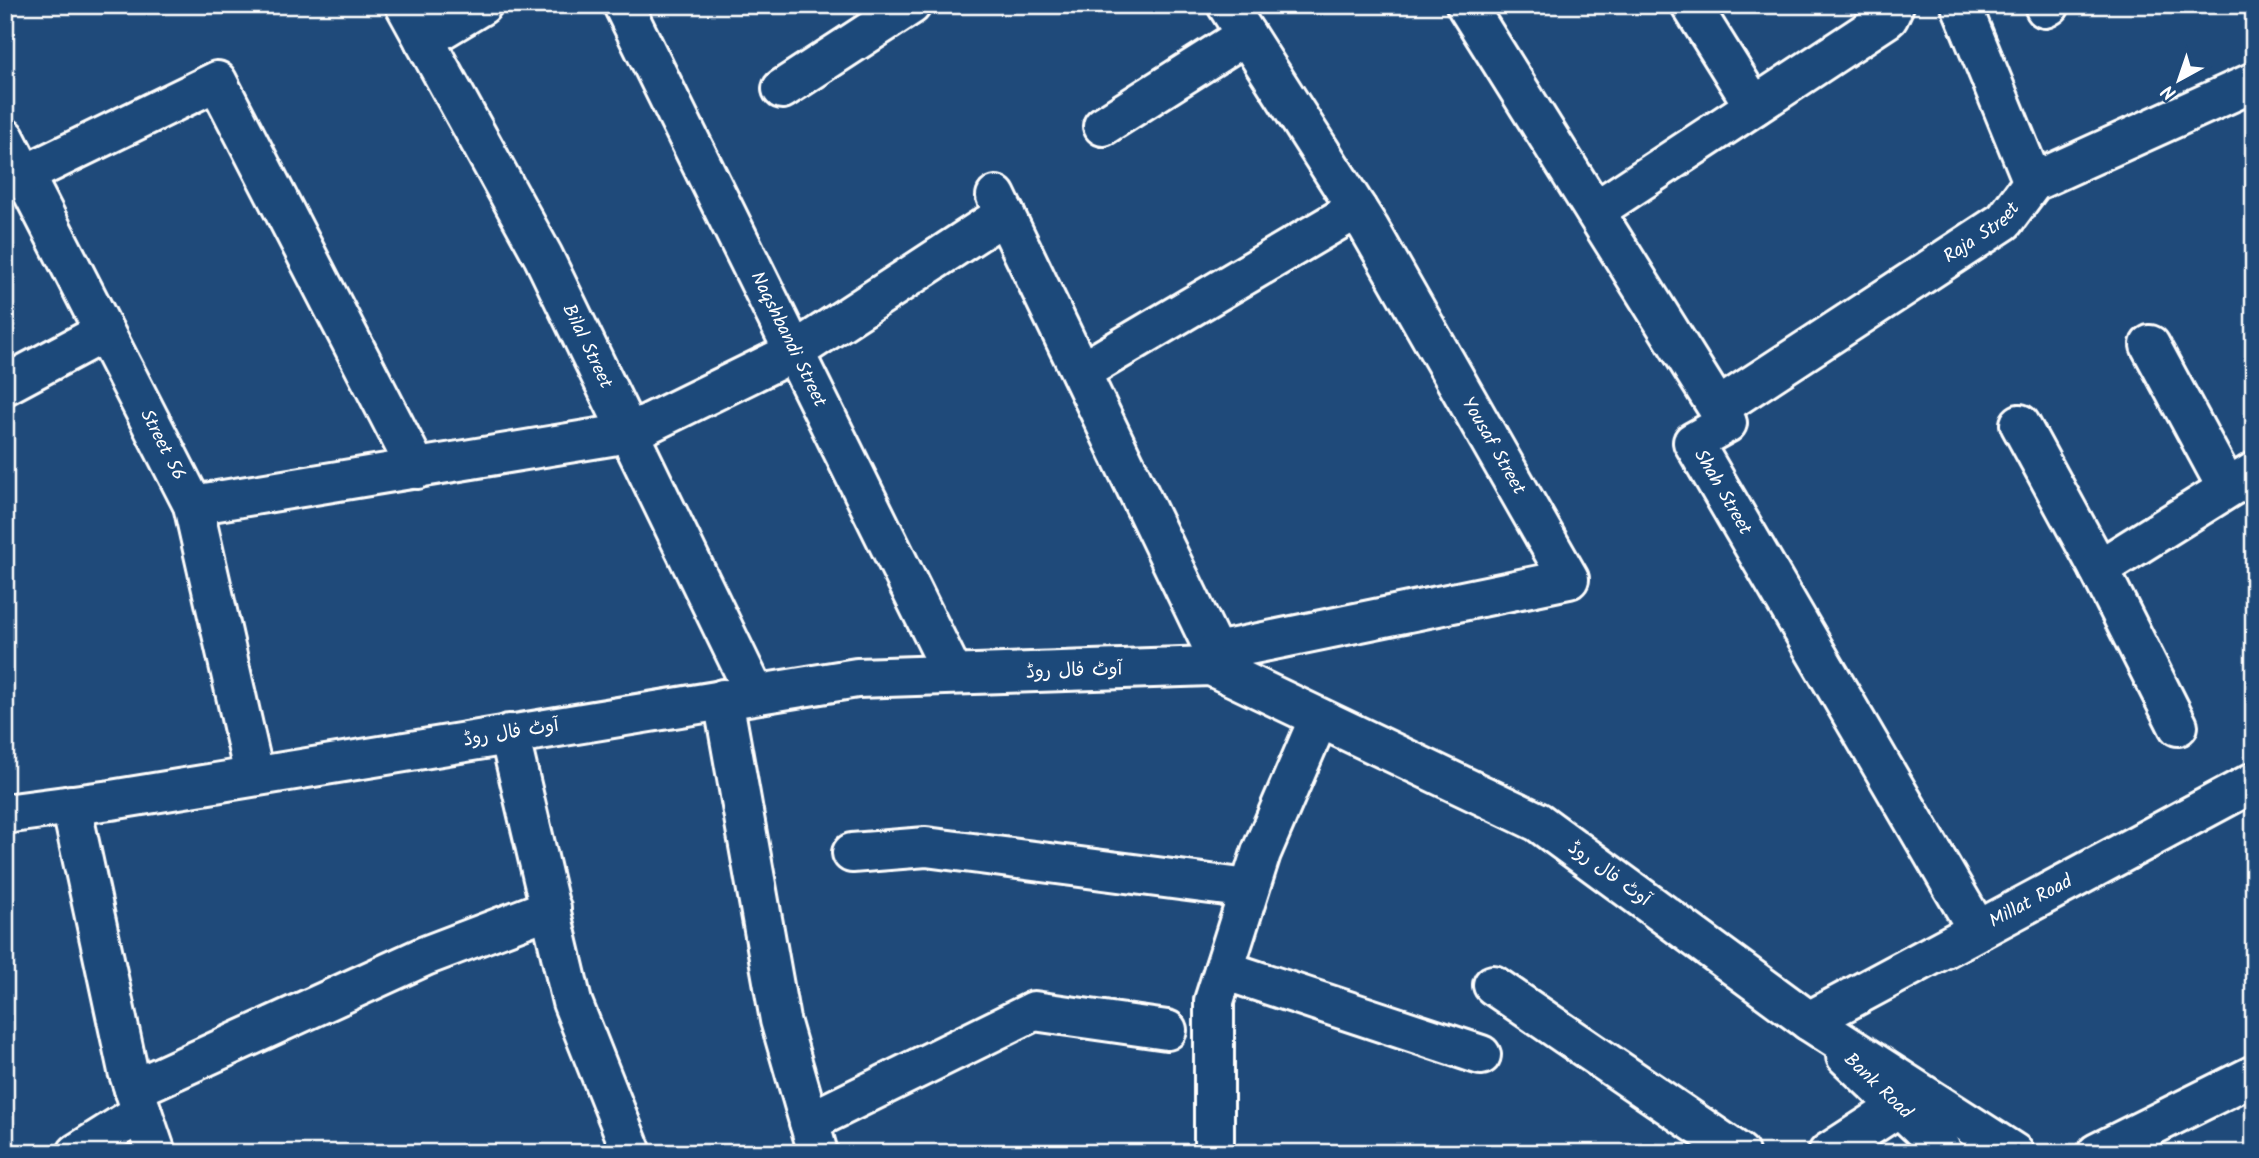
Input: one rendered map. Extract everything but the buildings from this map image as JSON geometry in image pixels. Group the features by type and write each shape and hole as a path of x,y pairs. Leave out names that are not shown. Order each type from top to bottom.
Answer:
{"street":[{"name":"Bilal Street","path":"405,5 544,256 629,433 739,696 780,1020 813,1137"},
{"path":"424,40 482,5"},
{"name":"Naqshbandi Street","path":"623,5 953,674"},
{"path":"782,89 911,5"},
{"path":"1466,5 1718,408"},
{"path":"1691,5 1754,106"},
{"path":"1595,211 1888,18 1894,5"},
{"path":"1961,5 2033,182"},
{"path":"1103,126 1237,20"},
{"name":"Yousaf Street","path":"1213,659 1569,579 1357,209 1237,20"},
{"path":"24,175 217,81 417,469"},
{"name":"Raja Street","path":"1718,408 2004,221 2033,182 2254,82"},
{"name":"Street 56","path":"5,138 193,505 254,775"},
{"path":"193,505 629,433 794,352 1000,205 1081,372 1213,659"},
{"path":"1081,372 1357,209"},
{"path":"5,385 104,332"},
{"path":"2099,569 2240,480 2150,345"},
{"name":"Shah Street","path":"1718,408 1727,423 1693,442 1977,929"},
{"path":"2020,424 2099,569 2178,726"},
{"name":"آوٹ فال روڈ","path":"5,814 857,678 1213,659 1319,718 1538,822 1809,1021 2014,1153"},
{"path":"1214,1153 1214,1000 1261,853 1319,718"},
{"path":"509,734 572,1002 632,1153"},
{"name":"Millat Road","path":"1809,1021 2254,782"},
{"path":"71,805 138,1101 156,1153"},
{"path":"852,853 926,847 1249,889"},
{"path":"77,1153 138,1101 425,956 551,908"},
{"path":"1224,970 1481,1055"},
{"path":"1493,985 1739,1153"},
{"path":"813,1137 1034,1011 1167,1030"},
{"name":"Bank Road","path":"1809,1021 1936,1142 1943,1153"},
{"path":"2097,1153 2254,1075"},
{"path":"1828,1153 1899,1107"}]}
